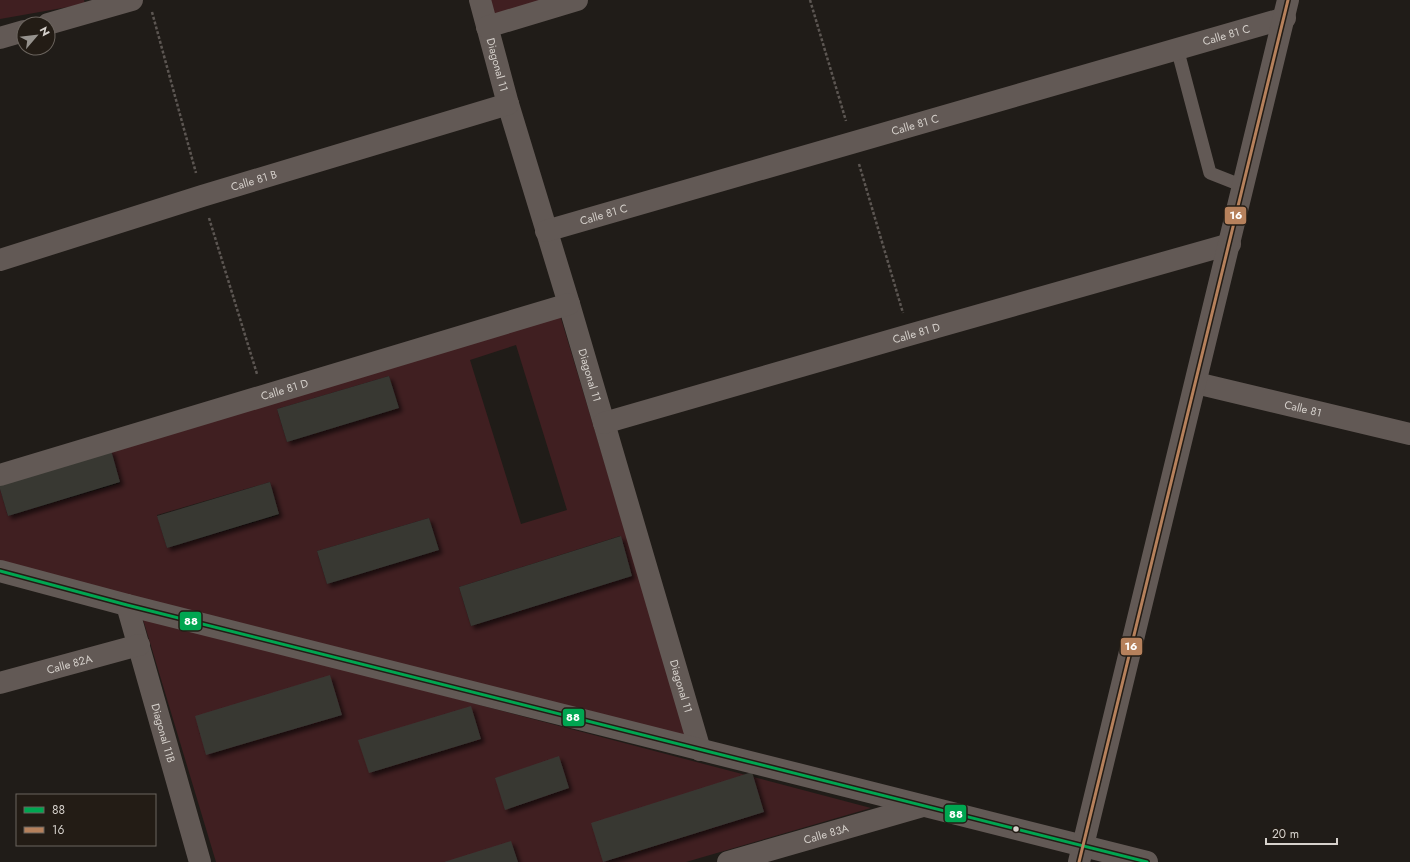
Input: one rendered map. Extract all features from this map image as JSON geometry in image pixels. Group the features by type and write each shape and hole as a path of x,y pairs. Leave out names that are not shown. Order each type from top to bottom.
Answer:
{"street":[{"path":"56,22 132,0"},
{"name":"Diagonal 11","path":"480,0 508,104 569,304 700,750"},
{"path":"487,27 576,0"},
{"path":"1081,854 1287,9"},
{"name":"Calle 81 C","path":"546,231 1177,48 1287,9"},
{"path":"0,38 16,33"},
{"name":"Calle 81 B","path":"0,260 202,196 508,104"},
{"name":"Calle 81 D","path":"604,423 1230,244"},
{"name":"Calle 81 D","path":"0,475 569,304"},
{"name":"Calle 81","path":"1196,383 1410,434"},
{"path":"0,571 127,605 924,806 1081,854 1147,862"},
{"name":"Diagonal 11B","path":"127,605 200,862"},
{"name":"Calle 82A","path":"0,683 139,645"},
{"name":"Calle 83A","path":"728,862 924,806"}],"lane":[{"path":"1177,48 1210,173 1243,186"}],"path":[{"path":"810,0 909,335"}],"shaded area":[{"path":"0,0 84,0 85,4 16,16 0,19"},
{"path":"480,0 577,0 487,27"},
{"path":"560,315 689,743 0,562 0,489 8,516 120,483 111,450","holes":["516,345 567,510 521,524 470,360","389,376 399,408 287,442 277,409","270,482 279,515 167,548 157,515","429,518 439,550 327,584 317,551","620,536 632,576 471,626 459,587"]},
{"path":"142,616 871,808 686,862 216,862"}],"building":[{"path":"389,376 399,408 287,442 277,409"},
{"path":"111,450 120,482 8,516 0,489 0,483"},
{"path":"270,482 279,514 167,548 157,516"},
{"path":"429,518 439,550 327,584 317,551"},
{"path":"621,536 632,576 471,626 459,587"},
{"path":"330,675 342,715 206,755 195,716"},
{"path":"471,706 481,739 369,773 358,740"},
{"path":"559,756 569,788 505,810 495,778"},
{"path":"752,772 764,812 603,862 591,823"},
{"path":"511,841 518,862 444,862"}],"transit line":[{"name":"16","path":"1079,862 1288,0"},
{"name":"88","path":"0,571 127,605 1147,862"}]}
